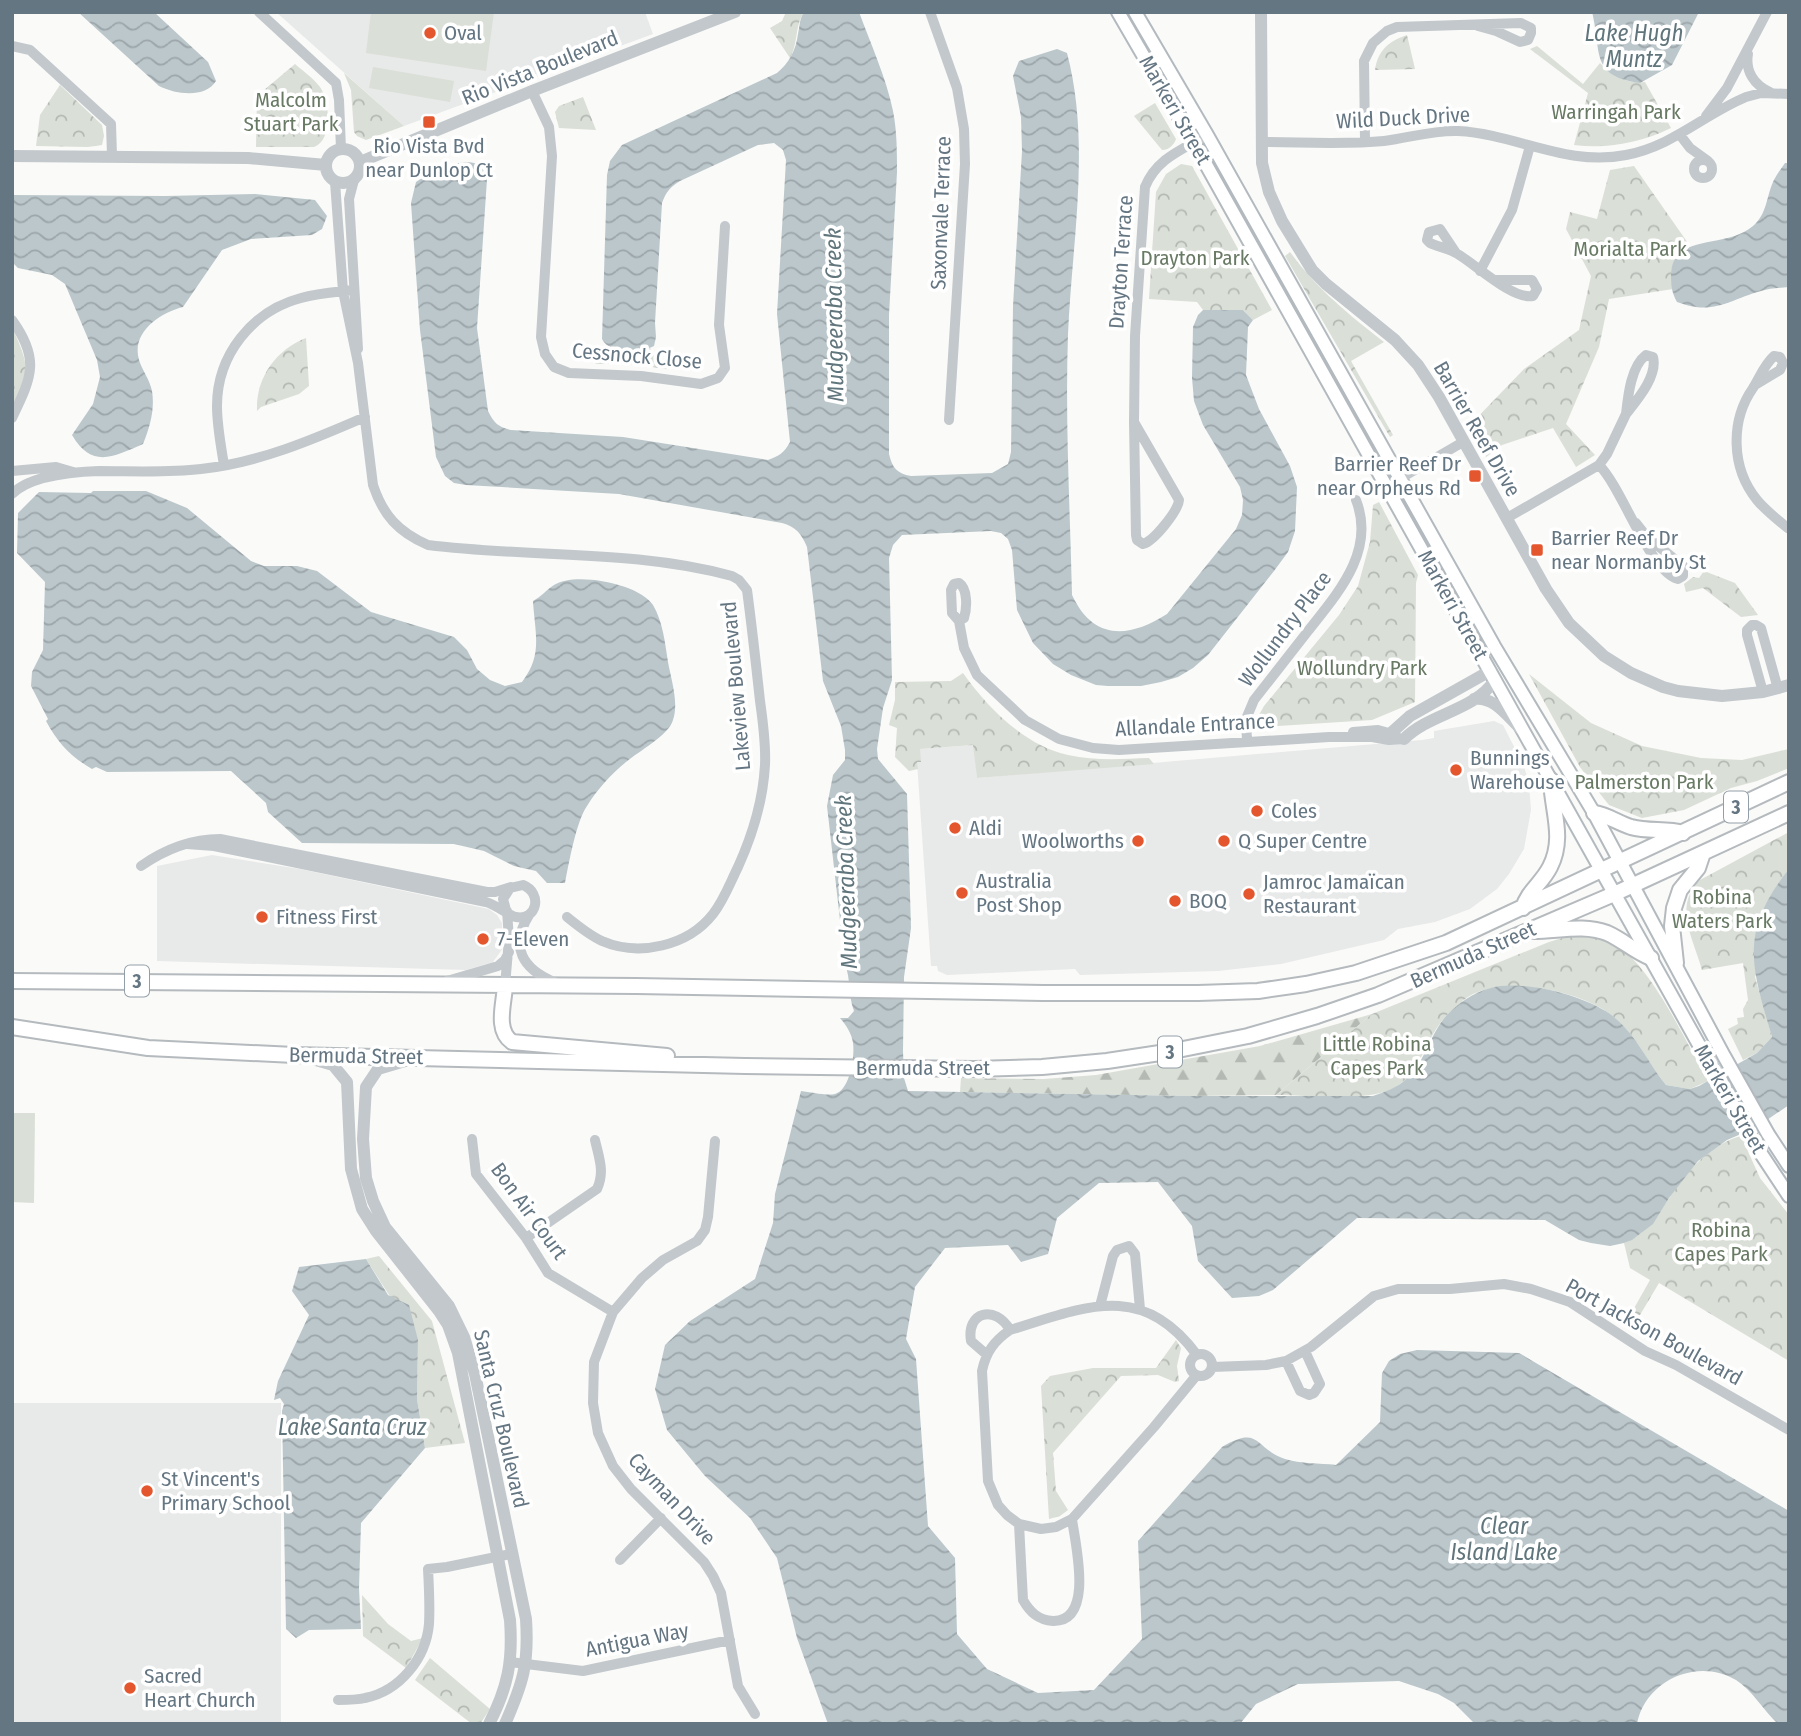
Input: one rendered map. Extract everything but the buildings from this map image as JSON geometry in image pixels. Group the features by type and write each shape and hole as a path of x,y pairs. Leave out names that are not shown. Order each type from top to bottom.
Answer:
{"main road":[{"name":"Markeri Street","path":"1118,12 1754,1143 1789,1196"},
{"name":"Markeri Street","path":"1135,12 1504,663 1594,813 1724,1056 1789,1166"},
{"path":"1492,676 1504,663"},
{"path":"1523,908 1527,894 1549,869 1557,848 1558,824 1551,780"},
{"name":"Bermuda Street","path":"12,981 915,992 1198,993 1280,988 1333,979 1446,943 1789,782"},
{"path":"1594,813 1606,815 1632,827 1646,830 1668,829 1683,833"},
{"name":"Bermuda Street","path":"12,1027 148,1048 297,1055 914,1068 1042,1067 1139,1057 1237,1038 1306,1020 1378,995 1614,894 1789,813"},
{"path":"1676,963 1672,926 1674,908 1681,890 1698,868 1703,853"},
{"path":"1528,931 1574,928 1599,930 1651,958"},
{"path":"505,986 503,1031 506,1038 513,1043 646,1053 744,1066"}],"street":[{"path":"259,12 335,83 339,100 341,149"},
{"name":"Rio Vista Boulevard","path":"360,162 702,18 735,12"},
{"name":"Saxonvale Terrace","path":"930,12 957,88 964,129 964,178 949,420"},
{"name":"Barrier Reef Drive","path":"1261,12 1263,171 1282,221 1303,257 1326,284 1377,324 1408,353 1439,397 1558,608 1580,636 1604,656 1631,673 1678,691 1722,696 1784,687"},
{"name":"Wild Duck Drive","path":"1703,119 1722,97 1767,12"},
{"path":"1365,141 1364,61 1380,36 1397,27 1408,25 1478,26 1521,23 1531,28 1531,33 1528,40 1520,42 1478,26"},
{"path":"12,46 30,50 111,124 112,156"},
{"path":"1749,48 1747,61 1751,75 1760,87 1774,93"},
{"name":"Cessnock Close","path":"532,91 549,127 552,156 541,337 545,354 554,367 569,373 642,376 701,384 718,378 724,368 719,325 725,226"},
{"name":"Wild Duck Drive","path":"1261,142 1365,141 1457,131 1475,132 1575,157 1605,158 1653,149 1746,97 1789,94"},
{"name":"Drayton Terrace","path":"1134,422 1179,500 1176,510 1151,541 1143,544 1136,535 1134,422 1135,336 1145,187 1155,167 1206,135"},
{"path":"1680,135 1690,148 1710,162 1713,169 1709,176 1698,176 1694,170 1690,148"},
{"path":"1480,271 1513,211 1530,146"},
{"path":"341,149 354,152 360,162 359,175 342,184 335,182 327,172 326,165 330,154 341,149"},
{"path":"12,156 248,158 326,165"},
{"path":"354,180 349,199 358,363"},
{"name":"Lakeview Boulevard","path":"335,182 343,291 358,363 373,485 388,519 412,538 428,545 586,554 662,563 732,576 747,590 765,747 763,783 750,841 721,902 712,915 690,934 668,944 643,948 605,942 567,917"},
{"path":"1456,253 1496,280"},
{"path":"224,466 218,422 218,389 228,356 237,342 257,320 277,307 303,297 354,290"},
{"path":"12,320 27,351 31,369 29,381 12,418"},
{"path":"1507,518 1599,465 1626,414 1644,389 1655,362 1650,355 1643,356 1636,370 1626,414"},
{"path":"1755,385 1744,404 1737,429 1740,465 1756,499 1789,529"},
{"path":"12,492 34,481 74,472 181,470 224,466 292,447 365,417"},
{"path":"1401,478 1464,442"},
{"path":"1599,465 1612,480 1636,523 1659,564 1675,578 1684,576 1683,566 1647,537 1636,523"},
{"path":"12,471 56,467 74,472"},
{"path":"12,483 12,492"},
{"name":"Wollundry Place","path":"1247,741 1246,719 1254,700 1351,573 1359,550 1362,525 1356,500"},
{"name":"Allandale Entrance","path":"959,621 967,657 977,675 1025,720 1048,734 1075,744 1106,750 1329,737 1372,729 1389,737 1404,739 1419,726 1484,692 1492,676"},
{"path":"1763,692 1747,635 1747,630 1752,625 1761,628 1784,687"},
{"path":"1389,737 1406,719 1444,697 1492,676"},
{"path":"1444,697 1452,703 1484,698 1494,703 1525,734"},
{"path":"141,866 164,851 187,844 252,849 489,902 517,917 529,915"},
{"path":"400,880 491,893 514,886 526,886 535,895 536,905 520,935 523,960 539,975 567,986"},
{"path":"505,986 509,931 504,897 514,886"},
{"path":"460,896 471,889"},
{"path":"429,985 494,967 504,961 509,952"},
{"name":"Santa Cruz Boulevard","path":"297,1055 330,1064 345,1078 349,1093 351,1169 363,1192"},
{"path":"365,1094 369,1081 379,1068 421,1057"},
{"path":"350,1137 354,1121 355,1086 360,1085 365,1094"},
{"name":"Santa Cruz Boulevard","path":"365,1094 363,1192 369,1222 439,1311 453,1337 505,1555 526,1619 526,1664 521,1688 505,1724"},
{"name":"Bon Air Court","path":"472,1139 476,1174 526,1238 548,1273 613,1312"},
{"path":"526,1238 597,1189 602,1178 602,1168 595,1140"},
{"name":"Cayman Drive","path":"715,1141 705,1230 697,1241 663,1260 642,1278 613,1312 594,1362 593,1403 598,1433 614,1466 631,1489 704,1562 713,1576 721,1593 738,1686 755,1714"},
{"path":"1100,1306 1113,1256 1117,1250 1129,1246 1135,1254 1140,1309"},
{"name":"Port Jackson Boulevard","path":"1212,1367 1266,1365 1286,1361 1305,1351 1374,1296 1398,1289 1450,1289 1504,1284 1531,1289 1570,1303 1633,1344 1676,1365 1789,1430"},
{"path":"1125,1305 1164,1320 1174,1327 1197,1354 1210,1358 1212,1367 1206,1376 1196,1376 1072,1519 1056,1527 1041,1529 1019,1524 1007,1515 991,1494 982,1371 986,1354 995,1342 1010,1330 1100,1306 1125,1305"},
{"path":"986,1354 971,1341 972,1325 977,1318 988,1314 998,1315 1010,1330"},
{"path":"1286,1361 1300,1391 1309,1395 1314,1393 1320,1384 1305,1351"},
{"path":"1196,1376 1189,1364 1197,1354"},
{"path":"620,1560 661,1518"},
{"path":"1019,1524 1023,1600 1029,1610 1039,1618 1061,1620 1072,1613 1080,1593 1072,1519"},
{"path":"338,1700 365,1698 387,1690 408,1673 423,1652 429,1625 428,1569 505,1555"},
{"name":"Santa Cruz Boulevard","path":"489,1724 503,1698 510,1662 505,1555"},
{"name":"Antigua Way","path":"510,1662 583,1671 730,1640"}],"shaded area":[{"path":"276,12 645,12 653,34 404,126"},
{"name":"Q Super Centre","path":"1494,721 1503,725 1524,766 1529,784 1531,810 1524,849 1509,874 1497,889 1470,909 1435,922 1398,929 1384,940 1281,964 1218,971 1080,975 1075,969 947,975 938,971 937,966 931,966 917,762 920,749 974,745 977,778 1422,740 1434,738 1434,731"},
{"path":"212,855 300,869 489,909 502,923 503,948 493,962 466,970 157,961 157,866"},
{"name":"St Vincent's Primary School","path":"12,1403 281,1403 281,1724 12,1724"}],"green space":[{"name":"Oval","path":"371,12 494,12 486,71 366,53"},
{"path":"786,12 804,12 790,58 770,28 782,21"},
{"path":"1407,35 1415,69 1375,70 1385,47"},
{"name":"Warringah Park","path":"1537,46 1583,84 1600,63 1620,78 1645,82 1671,128 1624,144 1574,145 1588,93 1530,49"},
{"name":"Malcolm Stuart Park","path":"295,64 323,93 328,110 324,137 314,147 256,147 257,96"},
{"path":"373,67 454,81 450,102 369,88"},
{"path":"344,73 404,126 366,140 357,136 354,132 351,90"},
{"path":"60,85 102,125 102,145 36,146 40,115"},
{"path":"583,97 596,130 559,128 555,112 559,106"},
{"path":"1155,103 1176,139 1171,147 1165,150 1162,150 1134,116"},
{"name":"Drayton Park","path":"1181,164 1192,166 1272,310 1253,320 1243,310 1203,310 1197,302 1149,299 1156,192 1166,174"},
{"name":"Morialta Park","path":"1634,166 1690,246 1679,254 1673,264 1673,289 1609,299 1599,347 1566,424 1595,455 1576,467 1553,428 1502,445 1486,457 1469,426 1524,369 1579,330 1591,276 1566,229 1570,212 1597,219 1610,170"},
{"path":"1290,252 1322,290 1384,342 1351,361 1393,435 1390,437 1285,256"},
{"path":"12,327 26,368 12,410"},
{"path":"306,338 309,386 299,394 261,407 257,411 260,387 270,366 295,343"},
{"path":"650,348 667,369 630,364 595,364 614,350 643,351"},
{"name":"Wollundry Park","path":"1379,502 1418,575 1415,702 1372,720 1260,727 1255,722 1264,706 1339,615 1358,586 1370,542 1373,505"},
{"path":"1704,571 1735,583 1758,615 1741,617 1703,588 1686,592 1684,584 1693,577 1699,578"},
{"path":"963,673 995,712 1037,743 1078,757 1149,758 1154,764 977,778 973,745 920,749 921,762 917,762 918,769 909,771 895,757 897,728 889,725 895,700 895,682 951,681"},
{"name":"Palmerston Park","path":"1529,674 1591,723 1642,746 1701,758 1742,760 1789,749 1789,768 1731,788 1684,810 1642,818 1609,805 1601,795 1580,767"},
{"name":"Robina Waters Park","path":"1789,832 1789,869 1755,977 1772,1037 1757,1053 1743,1060 1728,1029 1738,1024 1737,1018 1744,1017 1743,1009 1748,1000 1743,963 1702,970 1690,934 1686,911 1688,901 1700,880"},
{"name":"Little Robina Capes Park","path":"1572,935 1609,940 1639,965 1665,1003 1708,1081 1690,1089 1666,1085 1630,1033 1602,1009 1566,994 1526,987 1507,987 1473,994 1457,1006 1440,1023 1410,1074 1392,1089 1352,1097 1276,1095 1372,1014"},
{"path":"1372,1014 1276,1095 960,1092 961,1078 1044,1079 1096,1075 1260,1046"},
{"path":"12,1113 35,1113 34,1203 12,1202"},
{"name":"Robina Capes Park","path":"1741,1136 1760,1178 1789,1215 1789,1361 1659,1283 1631,1330 1624,1326 1650,1280 1630,1268 1624,1243 1639,1235 1650,1224 1684,1177 1700,1160 1719,1146"},
{"path":"379,1256 432,1321 465,1443 425,1448 417,1399 418,1340 366,1259"},
{"path":"1176,1340 1181,1348 1177,1366 1179,1381 1158,1375 1121,1376 1053,1453 1056,1491 1068,1510 1049,1519 1041,1386 1050,1376 1093,1368 1156,1368"},
{"path":"362,1595 388,1624 411,1641 423,1638 406,1668 363,1636"},
{"path":"430,1658 490,1709 480,1724 472,1724 415,1680"}],"water":[{"path":"78,12 154,12 208,62 216,81 211,87 197,93 181,93 159,86"},
{"name":"Clear Island Lake","path":"804,12 859,12 893,111 897,172 889,315 889,454 896,469 911,476 992,473 1008,464 1011,452 1013,306 1022,151 1021,117 1013,76 1019,61 1057,49 1067,53 1074,87 1079,157 1067,367 1072,595 1090,620 1101,627 1113,631 1139,628 1167,614 1236,529 1242,515 1240,487 1203,425 1194,401 1193,327 1203,310 1243,310 1253,320 1248,327 1246,375 1259,409 1290,466 1297,487 1295,531 1288,552 1274,571 1208,655 1193,668 1178,677 1141,686 1096,685 1053,664 1033,643 1017,610 1012,550 1008,539 1001,533 991,531 902,535 893,545 889,558 892,680 883,708 877,749 878,759 907,794 911,928 904,977 903,1051 904,1078 908,1091 1373,1096 1399,1085 1413,1072 1440,1023 1456,1007 1478,992 1504,986 1555,991 1603,1009 1622,1024 1666,1085 1690,1089 1757,1053 1772,1037 1759,990 1754,950 1762,912 1789,869 1789,1105 1755,1128 1727,1140 1698,1161 1653,1224 1632,1240 1610,1246 1591,1243 1579,1240 1545,1220 1357,1218 1273,1290 1259,1296 1232,1298 1198,1261 1192,1226 1158,1182 1099,1183 1057,1218 1048,1254 1021,1262 1008,1245 945,1248 915,1287 906,1339 916,1359 928,1526 955,1558 957,1634 987,1669 1038,1693 1094,1690 1142,1639 1138,1541 1222,1447 1251,1438 1285,1459 1336,1465 1380,1422 1382,1373 1389,1361 1400,1354 1417,1350 1519,1353 1789,1511 1789,1724 1778,1724 1736,1680 1721,1673 1706,1671 1690,1672 1662,1685 1650,1695 1637,1724 1475,1724 1454,1703 1438,1694 1399,1681 1298,1684 1256,1704 1240,1724 828,1724 797,1638 777,1558 750,1518 705,1476 667,1430 655,1389 665,1345 690,1321 755,1279 773,1223 775,1194 801,1091 835,1094 848,1080 852,1064 852,1040 840,1018 848,1018 854,1011 845,964 827,806 833,775 845,760 845,750 841,726 823,681 807,547 797,531 782,523 619,494 466,485 454,483 445,476 436,457 420,330 411,203 416,182 449,166 468,162 476,164 482,168 487,179 477,328 488,411 500,426 511,430 623,437 768,460 775,457 790,442 777,314 786,160 783,150 774,143 758,145 680,181 669,190 662,203 656,337 654,346 641,350 618,351 602,339 607,175 610,161 622,145 777,73 794,51"},
{"name":"Lake Hugh Muntz","path":"1592,12 1699,12 1672,65 1640,83 1624,80 1605,68 1598,50"},
{"path":"1785,163 1789,163 1789,287 1764,290 1711,307 1677,302 1672,289 1673,262 1680,253 1690,247 1728,238 1753,226 1761,216 1773,182"},
{"path":"255,194 315,200 327,216 322,229 312,235 251,239 222,250 183,307 165,314 149,325 139,341 139,360 150,383 153,398 151,418 143,444 113,456 87,453 72,435 93,404 100,377 97,360 65,284 52,275 18,268 12,262 12,195"},
{"path":"146,491 187,508 251,561 264,566 297,566 317,571 371,612 454,637 467,650 477,669 490,680 505,686 522,682 529,672 536,644 533,601 551,587 576,579 607,582 635,591 653,605 661,625 675,699 673,720 660,737 615,771 591,800 576,832 565,883 547,883 536,871 514,866 484,851 454,844 302,843 268,812 266,803 231,771 107,772 96,767 92,769 71,754 55,736 31,686 32,672 43,650 45,582 17,553 18,513 39,492"},
{"name":"Lake Santa Cruz","path":"366,1259 388,1295 409,1305 418,1340 417,1399 425,1448 361,1523 361,1629 309,1630 296,1638 286,1629 284,1404 280,1398 274,1400 278,1381 309,1315 292,1291 299,1267"}],"place":[{"name":"Oval","path":"430,33"},
{"name":"Rio Vista Bvd near Dunlop Ct","path":"429,122"},
{"name":"Barrier Reef Dr near Orpheus Rd","path":"1475,476"},
{"name":"Barrier Reef Dr near Normanby St","path":"1537,550"},
{"name":"Bunnings Warehouse","path":"1456,770"},
{"name":"Coles","path":"1257,811"},
{"name":"Aldi","path":"955,828"},
{"name":"Woolworths","path":"1138,841"},
{"name":"Q Super Centre","path":"1224,841"},
{"name":"Australia Post Shop","path":"962,893"},
{"name":"Jamroc Jamaïcan Restaurant","path":"1249,894"},
{"name":"BOQ","path":"1175,901"},
{"name":"Fitness First","path":"262,917"},
{"name":"7-Eleven","path":"483,939"},
{"name":"St Vincent's Primary School","path":"147,1491"},
{"name":"Sacred Heart Church","path":"130,1688"}],"water label":[{"name":"Mudgeeraba Creek","path":"834,315"},
{"name":"Mudgeeraba Creek","path":"846,882"}]}
